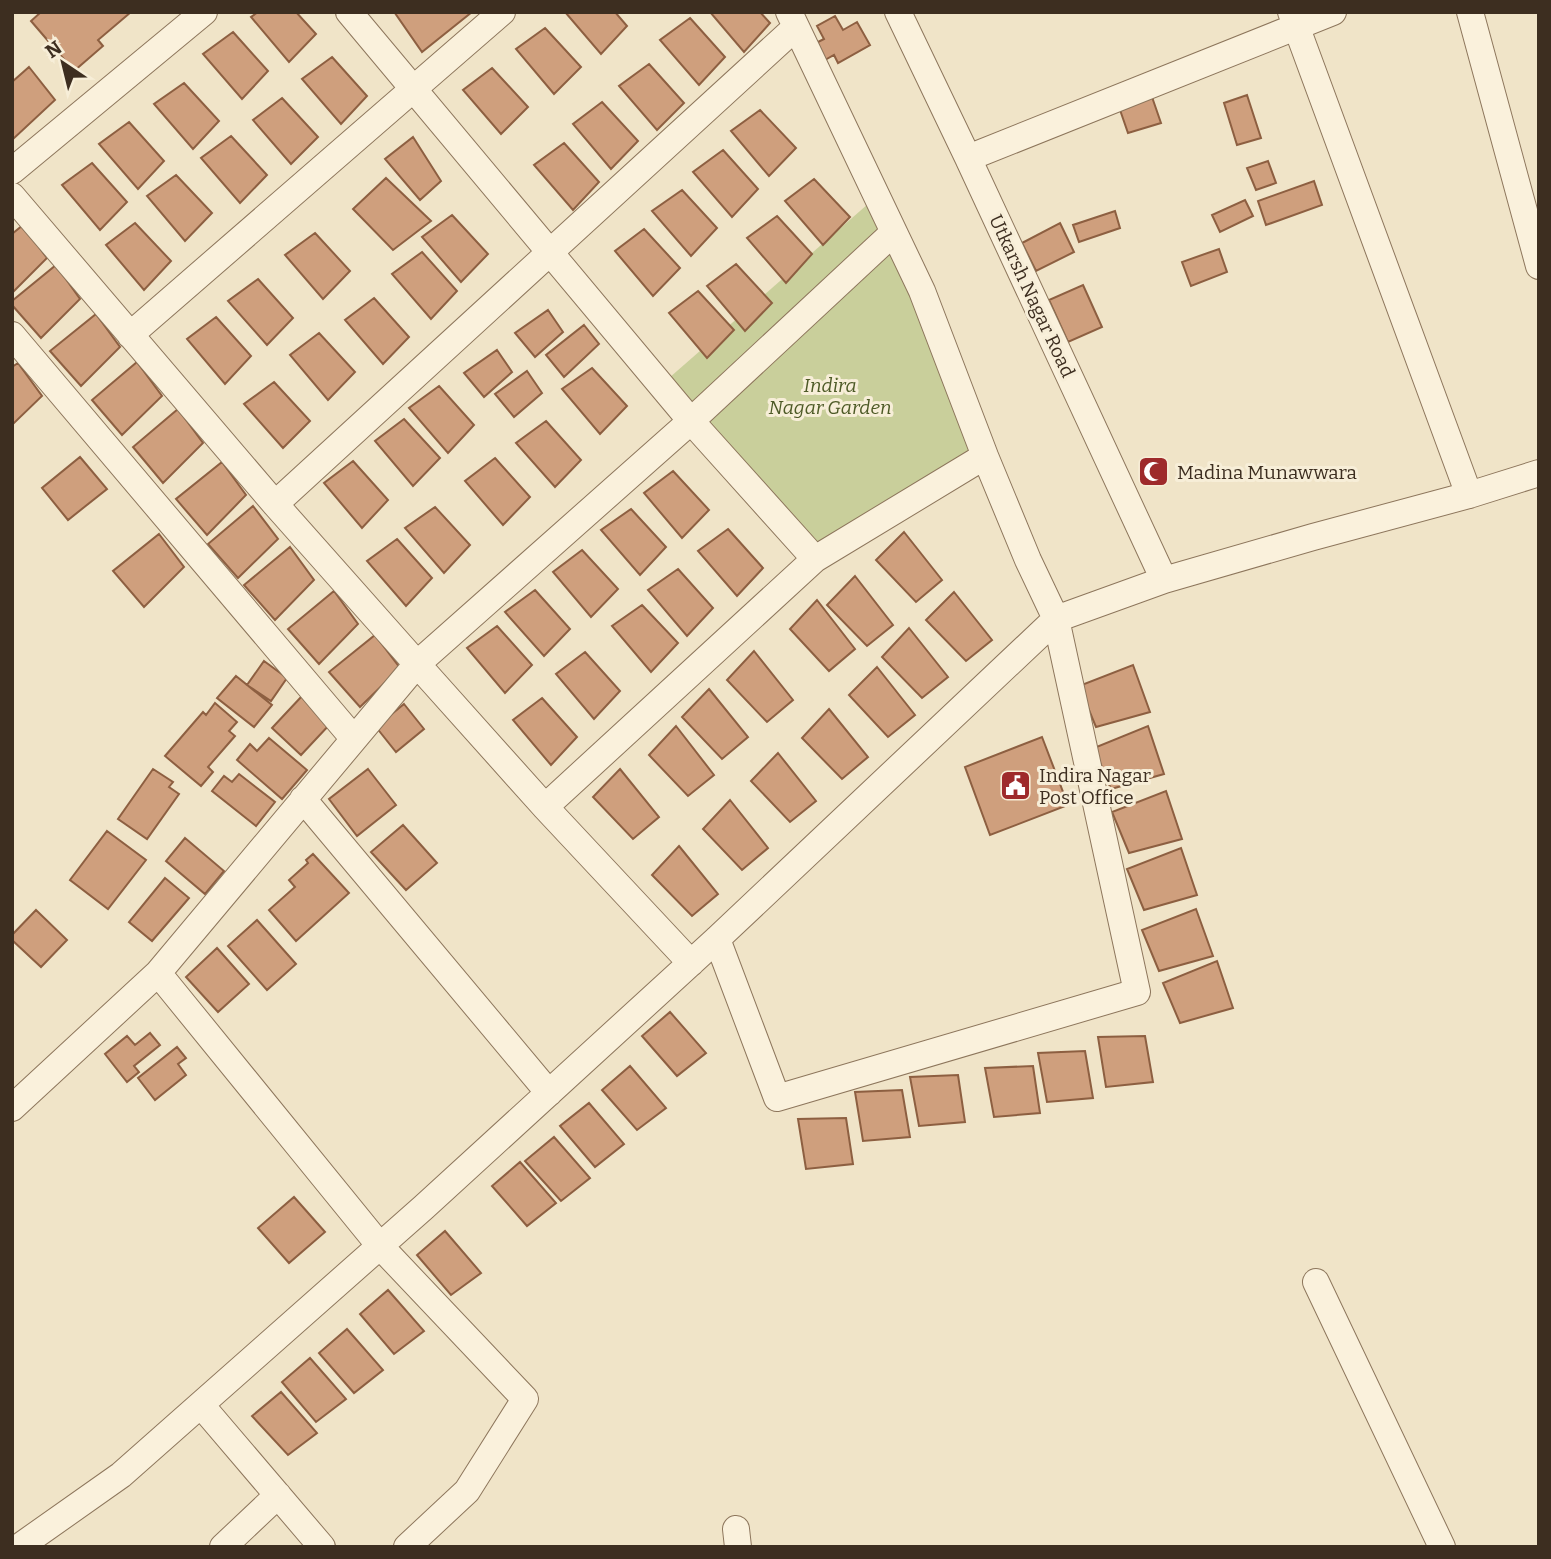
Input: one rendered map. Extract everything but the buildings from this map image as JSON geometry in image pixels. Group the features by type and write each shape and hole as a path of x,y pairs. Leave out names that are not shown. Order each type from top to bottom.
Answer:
{"street":[{"path":"12,171 204,12"},
{"path":"349,12 691,421 815,559"},
{"path":"130,335 502,12"},
{"name":"Utkarsh Nagar Road","path":"898,12 1164,580"},
{"path":"968,158 1294,19 1333,12"},
{"path":"1470,12 1539,266"},
{"path":"1294,19 1469,495"},
{"path":"275,504 550,252 793,20 922,292 985,456 1028,560 1056,619 1137,992 777,1098 717,940"},
{"path":"12,196 275,504 545,807 691,963"},
{"path":"12,1108 158,973 417,664 691,421 894,233"},
{"path":"12,335 354,739"},
{"path":"545,807 815,559 985,456"},
{"path":"19,1547 121,1475 380,1246 717,940 1056,619 1164,580 1539,473"},
{"path":"303,799 549,1093"},
{"path":"158,973 380,1246 526,1399 467,1491 407,1547"},
{"path":"1316,1282 1442,1547"},
{"path":"201,1405 322,1547"},
{"path":"223,1547 278,1495"}],"green space":[{"name":"Indira Nagar Garden","path":"876,197 985,456 815,559 661,385"}],"place":[{"name":"Madina Munawwara","path":"1154,472"},
{"name":"Indira Nagar Post Office","path":"1016,786"}]}
